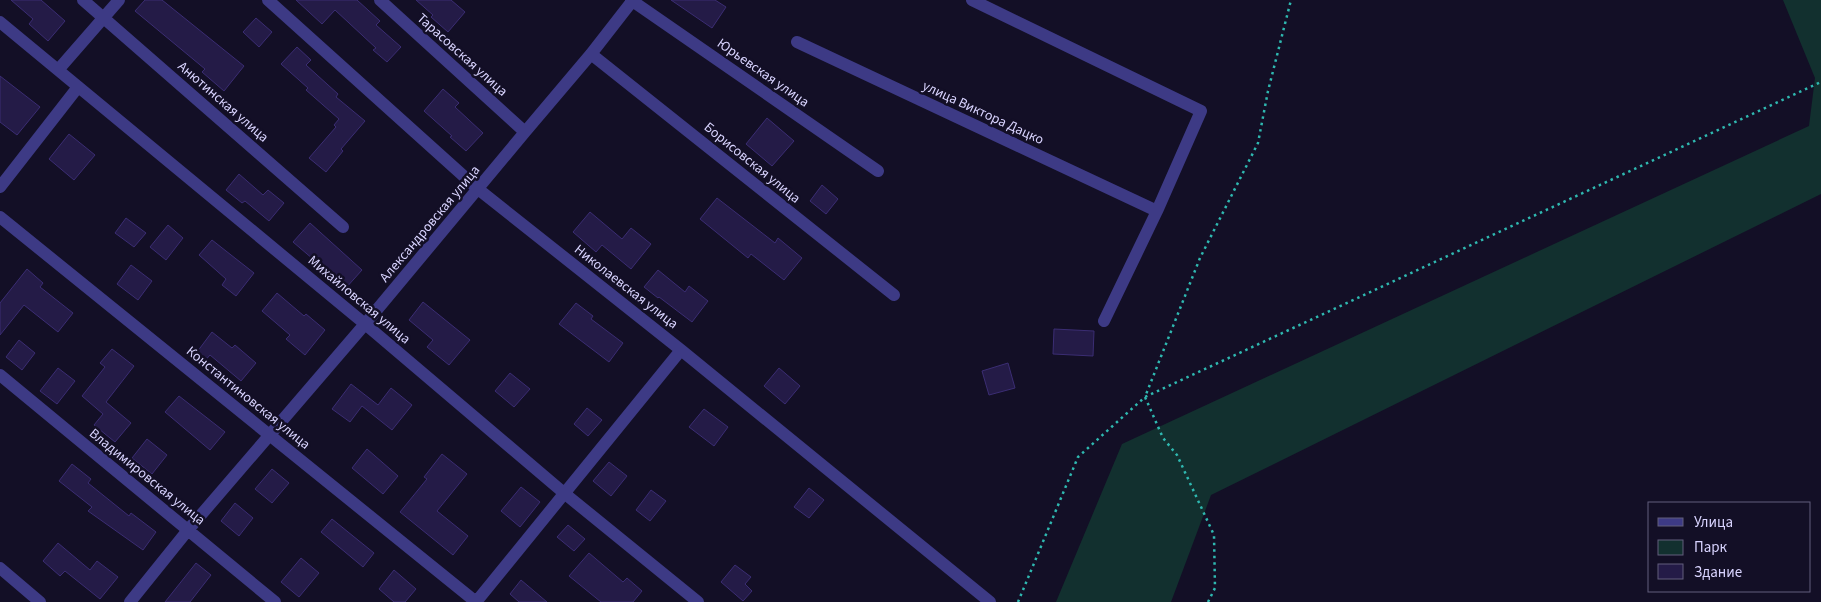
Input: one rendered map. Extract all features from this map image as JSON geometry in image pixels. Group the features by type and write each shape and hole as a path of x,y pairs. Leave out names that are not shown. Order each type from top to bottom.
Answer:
{"street":[{"name":"Анютинская улица","path":"84,0 343,227"},
{"path":"58,70 119,0"},
{"name":"Николаевская улица","path":"268,0 478,189 681,350 990,602"},
{"name":"Тарасовская улица","path":"380,0 525,132"},
{"name":"Александровская улица","path":"130,602 269,434 366,324 591,54 632,0"},
{"name":"Юрьевская улица","path":"632,0 878,171"},
{"path":"972,0 1201,111 1157,211 1104,322"},
{"name":"Михайловская улица","path":"0,22 366,324 564,493 698,602"},
{"name":"улица Виктора Дацко","path":"797,42 1157,211"},
{"name":"Борисовская улица","path":"591,54 894,295"},
{"path":"0,187 78,87"},
{"name":"Константиновская улица","path":"0,217 476,602"},
{"path":"476,602 681,350"},
{"name":"Владимировская улица","path":"0,375 275,602"},
{"path":"0,568 40,602"}],"path":[{"path":"1208,602 1215,588 1214,535 1177,456 1163,438 1145,397 1200,258 1258,143 1268,91 1291,0"},
{"path":"1018,602 1078,457 1145,397 1821,82"}],"green space":[{"path":"1783,0 1821,0 1821,194 1211,495 1171,602 1056,602 1122,444 1809,126 1815,78"}],"building":[{"path":"11,0 41,0 65,21 48,41 29,24 33,19"},
{"path":"145,0 162,0 244,66 224,91 202,72 205,69 135,11"},
{"path":"296,0 357,0 380,21 376,25 401,47 387,62 373,50 376,48 335,10 322,24"},
{"path":"416,0 451,0 465,12 448,32"},
{"path":"671,0 715,0 726,7 712,28"},
{"path":"256,18 272,32 259,47 243,32"},
{"path":"297,47 311,60 306,65 338,94 336,97 365,121 341,149 343,151 326,172 309,158 336,127 334,125 339,119 306,90 308,88 281,64"},
{"path":"0,76 40,107 17,135 0,122"},
{"path":"443,89 459,103 455,107 483,133 466,151 424,111"},
{"path":"767,118 794,141 772,166 746,144"},
{"path":"69,134 95,155 74,180 49,159"},
{"path":"239,174 263,195 268,190 284,203 269,221 245,201 242,203 226,190"},
{"path":"822,185 838,199 826,214 810,201"},
{"path":"717,198 775,243 778,238 802,258 784,280 751,254 748,258 700,219"},
{"path":"590,212 622,239 631,228 651,244 631,269 602,245 596,252 573,232"},
{"path":"126,218 146,233 134,247 115,233"},
{"path":"310,223 362,270 345,289 293,242"},
{"path":"168,225 183,238 166,260 150,247"},
{"path":"212,240 254,273 236,296 222,285 226,279 199,255"},
{"path":"131,265 152,281 138,300 117,284"},
{"path":"27,269 43,283 40,287 73,313 58,332 24,305 0,335 0,303"},
{"path":"658,270 685,292 689,286 708,301 692,322 644,287"},
{"path":"277,293 304,316 306,314 325,330 305,355 286,339 290,335 262,311"},
{"path":"423,302 470,340 449,365 427,347 433,340 409,320"},
{"path":"576,303 593,316 591,319 623,343 609,362 559,324"},
{"path":"1054,329 1094,331 1093,356 1053,354"},
{"path":"212,332 232,348 235,345 256,363 241,381 210,355 203,363 194,356"},
{"path":"19,340 35,353 22,370 6,357"},
{"path":"112,349 134,366 106,402 131,423 115,442 94,425 103,414 82,396 105,367 100,363"},
{"path":"1008,363 1015,388 989,395 982,371"},
{"path":"58,368 75,381 57,404 40,391"},
{"path":"779,368 800,386 785,404 764,386"},
{"path":"510,373 530,389 514,407 495,391"},
{"path":"351,384 378,405 391,388 412,405 392,430 362,406 350,422 332,409"},
{"path":"179,396 225,432 210,450 165,412"},
{"path":"587,408 602,420 588,436 574,424"},
{"path":"704,409 728,427 714,446 689,427"},
{"path":"147,439 167,455 152,474 132,458"},
{"path":"367,449 398,476 383,494 352,468"},
{"path":"442,454 467,474 437,511 468,536 453,555 400,512 427,479 424,477"},
{"path":"609,462 627,476 611,496 593,481"},
{"path":"72,464 91,479 88,483 129,516 131,513 156,532 143,550 88,511 92,507 59,481"},
{"path":"272,469 289,483 272,503 255,489"},
{"path":"521,487 540,502 520,527 501,511"},
{"path":"809,488 824,500 809,518 794,507"},
{"path":"651,490 666,501 650,521 636,510"},
{"path":"235,503 253,518 239,536 221,521"},
{"path":"332,519 374,553 363,567 321,532"},
{"path":"568,525 585,539 574,551 557,537"},
{"path":"58,543 90,570 97,561 118,577 100,599 65,571 60,576 43,561"},
{"path":"589,553 623,582 627,578 642,591 633,602 601,602 569,576"},
{"path":"301,558 319,573 299,597 281,582"},
{"path":"196,563 211,575 190,602 165,602"},
{"path":"735,565 751,577 745,584 752,591 743,601 721,582"},
{"path":"394,570 416,589 405,602 394,602 379,589"},
{"path":"521,580 547,602 519,602 510,594"}]}
